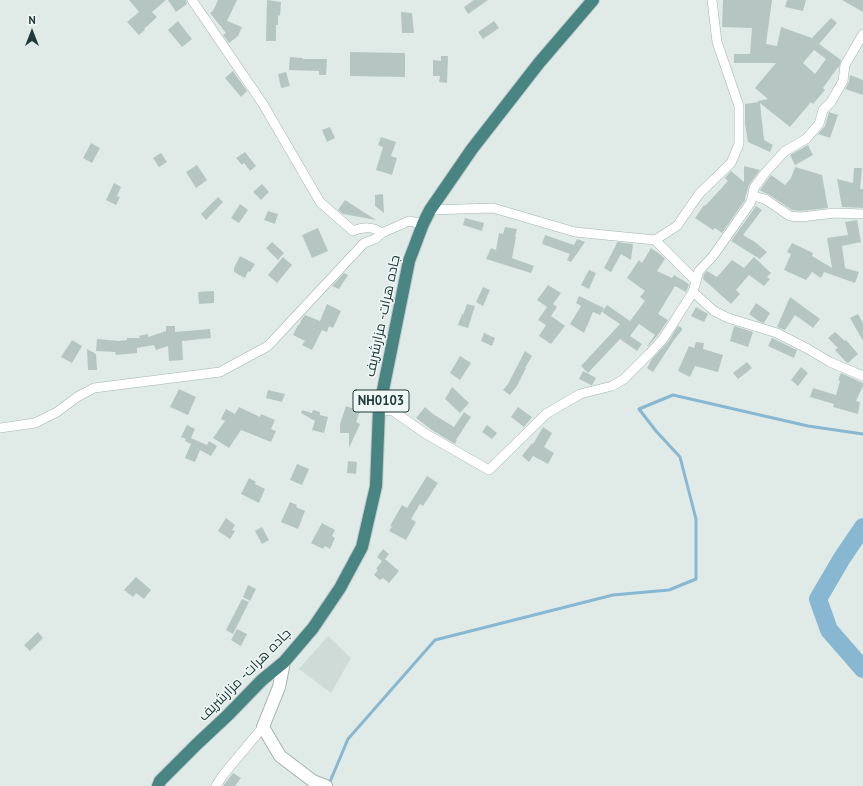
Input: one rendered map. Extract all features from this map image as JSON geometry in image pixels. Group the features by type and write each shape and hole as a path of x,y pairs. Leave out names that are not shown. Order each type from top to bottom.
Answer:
{"highway":[{"name":"جاده هرات- مزارشریف","path":"158,786 160,781 262,680 284,662 313,628 340,588 362,547 376,486 379,410 409,261 423,224 430,210 476,143 539,63 593,0"}],"street":[{"path":"192,0 263,104 320,202 353,231 361,228 375,228 382,233"},
{"path":"430,210 493,208 575,232 655,240 677,226 699,194 731,163 739,144 740,106 717,42 712,0"},
{"path":"379,410 393,411 426,434 489,470 546,414 580,394 612,386 624,379 663,339 693,292 699,271 713,256 747,209 753,196 754,188 765,173 785,151 806,139 819,124 823,110 831,102 843,81 845,65 863,34"},
{"path":"753,196 765,199 790,216 801,217 835,213 863,214"},
{"path":"0,428 35,423 57,412 77,397 94,388 220,372 268,346 364,243 375,239 382,233 409,221 423,224"},
{"path":"655,240 696,281"},
{"path":"693,292 714,311 728,318 777,333 808,348 830,362 863,376"},
{"path":"216,786 223,774 263,727 279,687 284,662"},
{"path":"263,727 280,756 313,781 326,786"}],"shaded area":[{"path":"328,636 351,658 331,693 299,669"}],"building":[{"path":"129,0 166,0 152,12 157,17 139,35 127,22 139,12"},
{"path":"168,0 186,0 187,4 176,12"},
{"path":"218,0 237,0 227,21 242,27 238,36 229,43 223,35 226,33 210,13 213,11"},
{"path":"267,0 281,2 280,16 278,15 278,25 276,25 276,41 266,41"},
{"path":"474,0 488,0 468,14 464,7"},
{"path":"723,0 772,0 766,44 777,46 781,27 812,38 831,18 837,23 819,44 841,60 839,68 838,67 823,88 825,90 813,104 811,102 790,127 760,103 764,140 773,145 770,152 748,142 745,124 745,104 768,99 755,88 776,63 734,63 734,54 750,54 752,28 722,27","holes":["814,50 826,59 815,74 803,63"]},
{"path":"787,0 806,0 803,11 785,7"},
{"path":"842,0 863,0 863,12"},
{"path":"401,12 412,13 414,33 402,33"},
{"path":"178,21 192,39 182,47 168,30"},
{"path":"494,21 499,28 483,39 478,32"},
{"path":"350,52 405,53 405,77 350,76"},
{"path":"441,56 448,56 447,83 439,82 440,76 433,76 433,60 441,61"},
{"path":"290,57 303,59 327,59 326,75 319,75 319,71 289,70"},
{"path":"233,71 247,91 241,97 225,78"},
{"path":"286,72 290,86 281,88 278,74"},
{"path":"850,75 863,80 863,95 845,89 849,82"},
{"path":"829,112 838,115 830,138 818,134 825,126"},
{"path":"330,127 335,138 327,142 322,130"},
{"path":"381,137 396,142 391,156 397,158 392,175 376,170 383,147 378,145"},
{"path":"91,143 100,148 92,163 83,158"},
{"path":"808,145 813,155 795,165 790,155"},
{"path":"245,152 256,166 250,171 244,163 242,165 236,158"},
{"path":"161,153 167,162 159,167 153,158"},
{"path":"197,165 207,180 196,188 186,172"},
{"path":"744,166 760,170 749,185 745,200 722,233 715,228 713,230 695,218 704,205 705,206 728,181 725,178 731,171 744,182"},
{"path":"795,167 822,175 828,208 801,211 792,210 760,190 771,175 785,185 791,178"},
{"path":"854,168 862,168 860,189 863,189 863,208 842,207 837,179 853,183"},
{"path":"114,183 121,187 117,196 120,197 116,205 106,200"},
{"path":"262,184 269,192 261,200 253,192"},
{"path":"383,194 384,213 375,206 375,195"},
{"path":"218,197 223,202 206,220 201,214"},
{"path":"345,200 376,220 343,214 338,210"},
{"path":"240,204 248,210 239,223 231,218"},
{"path":"756,206 762,210 743,235 755,242 767,252 760,259 731,241"},
{"path":"268,211 278,214 275,224 264,220"},
{"path":"465,218 484,223 482,231 463,225"},
{"path":"857,220 861,242 842,246 845,268 859,272 855,283 824,272 821,278 812,272 806,280 784,270 791,254 787,252 792,243 813,253 812,256 832,268 827,238 848,235 845,222"},
{"path":"505,227 517,229 512,258 534,266 531,273 486,259 491,248 496,250 499,233 503,234"},
{"path":"318,228 328,251 312,258 302,235"},
{"path":"545,235 574,245 577,239 585,242 571,262 567,260 570,254 542,244"},
{"path":"272,242 284,253 278,260 266,248"},
{"path":"617,242 633,244 631,260 621,254 611,272 604,268"},
{"path":"651,248 665,259 657,271 672,278 674,275 689,284 686,292 675,286 658,314 668,320 658,335 648,346 655,335 639,324 630,336 642,344 637,351 620,339 588,373 581,366 620,324 602,312 607,305 630,321 645,301 640,297 645,291 627,278 639,260 642,263"},
{"path":"240,256 255,264 250,272 248,271 245,278 234,272 234,268"},
{"path":"283,257 292,265 277,283 268,275"},
{"path":"754,257 771,273 767,277 770,279 764,286 749,275 736,290 740,294 731,304 703,279 704,274 707,271 717,277 732,260 744,268"},
{"path":"589,270 596,273 589,289 581,285"},
{"path":"344,273 348,275 339,289 332,286"},
{"path":"548,285 561,293 553,304 557,307 551,316 565,326 551,344 539,336 546,325 538,320 547,307 537,300"},
{"path":"483,287 490,290 483,306 476,302"},
{"path":"214,291 214,303 199,304 198,292"},
{"path":"579,296 604,308 600,315 593,312 584,333 570,324 581,306 576,303"},
{"path":"790,297 820,319 813,328 795,315 785,330 777,327"},
{"path":"756,303 770,313 764,323 760,322 749,314"},
{"path":"327,304 341,311 333,328 329,326 327,332 322,330 312,350 302,345 305,341 293,335 305,315 320,321"},
{"path":"467,304 475,306 468,328 458,325"},
{"path":"696,307 708,314 704,322 691,316"},
{"path":"858,314 863,323 863,341 850,318"},
{"path":"166,326 175,326 175,332 210,329 211,338 182,341 183,360 169,361 168,346 156,350 154,345 137,348 137,353 116,355 115,352 96,351 97,339 119,341 127,340 127,338 140,338 139,336 148,334 148,337 166,331"},
{"path":"678,326 682,328 682,330 653,372 647,368 652,359 668,342"},
{"path":"734,326 753,332 748,347 730,341"},
{"path":"835,332 845,341 846,340 858,354 848,363 835,350 838,348 828,338"},
{"path":"484,333 495,338 492,346 481,341"},
{"path":"772,338 797,350 794,358 768,346"},
{"path":"72,340 82,346 72,363 61,357"},
{"path":"696,342 704,343 703,349 723,355 718,372 695,366 690,377 678,371 689,346 694,348"},
{"path":"87,349 96,354 97,370 88,370"},
{"path":"525,351 532,356 517,386 510,395 503,390 508,384"},
{"path":"460,356 471,363 460,380 450,373"},
{"path":"747,362 752,368 738,379 733,373"},
{"path":"801,367 808,373 798,386 791,380"},
{"path":"583,371 596,378 592,385 579,379"},
{"path":"841,373 863,383 856,401 860,402 858,414 833,407 834,404 810,397 813,388 836,395 840,381 838,380"},
{"path":"452,387 469,403 460,413 445,399"},
{"path":"179,389 196,397 188,415 170,407"},
{"path":"268,390 285,394 282,402 266,398"},
{"path":"346,406 360,411 356,422 360,424 349,448 349,433 340,433 340,424"},
{"path":"239,407 260,417 261,414 275,420 271,429 276,431 271,442 241,430 229,448 213,438 225,421 221,419 226,409 235,414"},
{"path":"425,407 433,414 454,427 464,412 471,417 455,444 416,418"},
{"path":"518,407 532,417 524,427 511,417"},
{"path":"302,410 312,413 313,410 320,412 320,415 328,417 324,433 312,430 315,421 301,413"},
{"path":"187,425 195,429 191,438 207,445 209,441 217,446 211,456 200,450 195,462 185,458 191,444 185,441 186,439 181,437"},
{"path":"487,425 497,433 492,439 482,432"},
{"path":"543,427 552,433 544,447 554,453 548,464 533,456 529,462 522,456 532,443 533,444"},
{"path":"348,461 357,462 356,474 347,473"},
{"path":"297,464 309,469 302,485 290,480"},
{"path":"427,476 438,483 423,506 420,504 411,519 416,522 406,540 389,531 392,527 390,526 402,505 407,508"},
{"path":"249,478 256,482 255,484 265,489 259,503 241,494"},
{"path":"290,502 297,505 296,507 305,511 298,529 281,522"},
{"path":"226,518 235,525 232,530 235,531 230,539 218,531"},
{"path":"322,523 335,530 332,536 335,538 330,549 325,546 323,549 311,543"},
{"path":"262,527 269,540 262,544 255,531"},
{"path":"383,549 389,554 385,559 399,571 389,583 383,578 380,580 374,575 378,570 376,569 382,561 377,557"},
{"path":"136,577 151,590 144,599 136,593 133,597 124,590"},
{"path":"248,585 256,589 250,601 243,597"},
{"path":"242,599 249,602 233,634 226,630"},
{"path":"237,629 247,634 241,646 231,640"},
{"path":"38,632 43,638 30,651 24,645"},
{"path":"233,773 241,778 235,786 223,786"}],"waterway":[{"path":"329,784 348,739 435,640 613,595 669,590 696,579 696,519 680,457 656,431 639,409 673,395 808,426 863,434"},
{"path":"863,527 842,558 818,599 829,630 863,669"}]}
